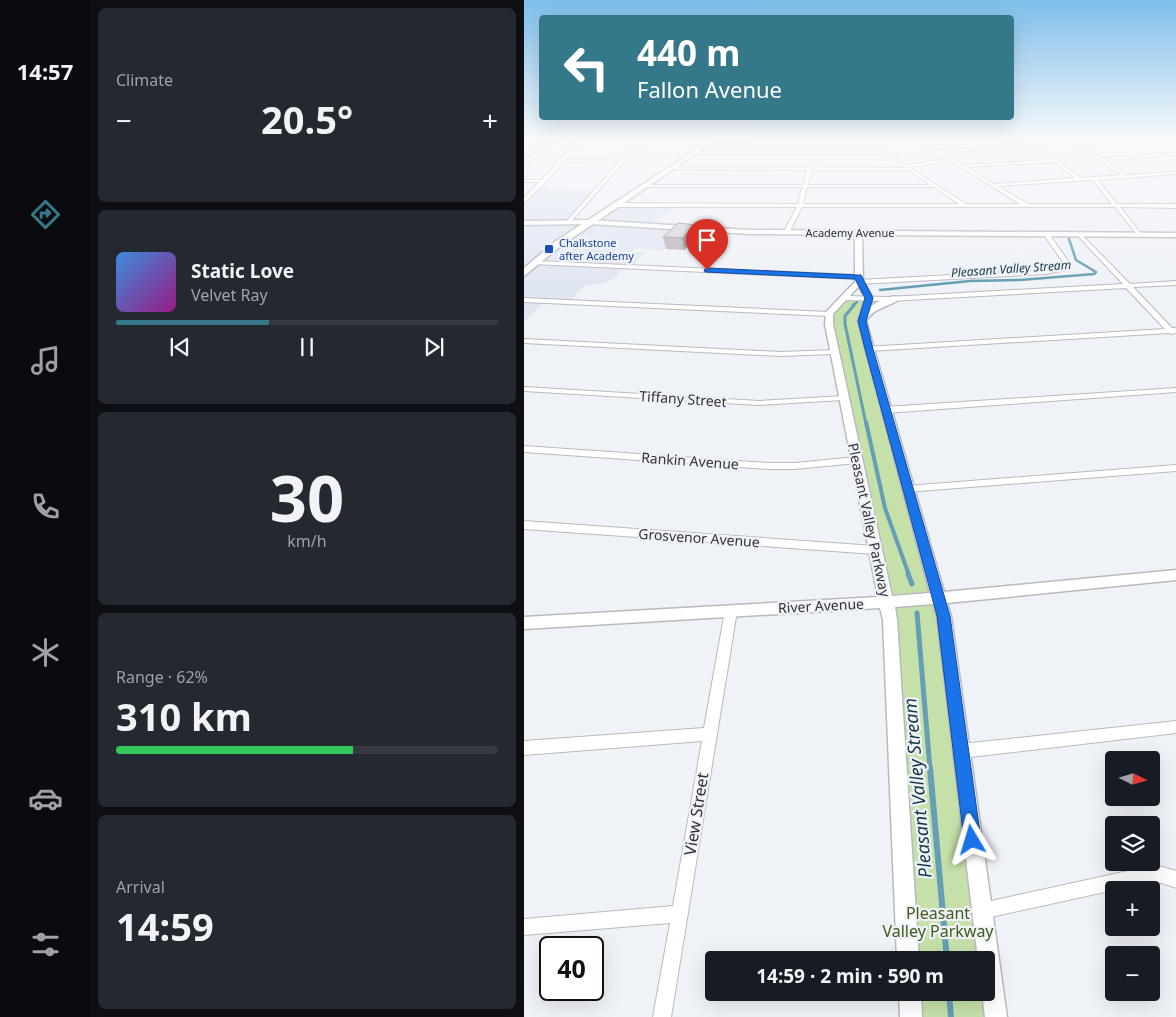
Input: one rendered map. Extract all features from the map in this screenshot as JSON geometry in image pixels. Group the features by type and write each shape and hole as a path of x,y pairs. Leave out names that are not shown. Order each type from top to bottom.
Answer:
{"main road":[{"path":"524,273 559,243 642,187"}],"street":[{"path":"524,201 538,187"},
{"path":"569,222 600,187"},
{"path":"786,233 800,206 806,187"},
{"path":"938,187 965,206"},
{"path":"997,187 1028,206"},
{"path":"1101,187 1139,235"},
{"path":"616,205 1176,206"},
{"name":"Academy Avenue","path":"524,223 590,222 711,231 786,233 1176,235"},
{"path":"858,233 859,280 869,298 863,318 869,349 944,616 996,1017"},
{"path":"535,263 859,280 1045,272 1064,269 1068,265 1047,235"},
{"path":"1080,235 1173,330 1176,336"},
{"path":"524,300 829,314 859,280"},
{"path":"844,298 897,298 1176,283"},
{"path":"863,318 878,305 897,298"},
{"name":"Pleasant Valley Parkway","path":"829,314 828,324 890,620 908,951"},
{"path":"869,349 1173,330"},
{"path":"524,341 781,354 834,352"},
{"name":"Tiffany Street","path":"524,389 759,403 843,398"},
{"path":"885,410 1176,390"},
{"name":"Rankin Avenue","path":"524,449 769,466 795,466 856,460"},
{"path":"907,489 1176,468"},
{"name":"Grosvenor Avenue","path":"524,525 875,550"},
{"name":"River Avenue","path":"524,623 887,602 1176,575"},
{"name":"View Street","path":"662,1017 731,611"},
{"path":"961,751 1176,727"},
{"path":"524,748 709,734"},
{"path":"982,911 1155,873 1172,877 1176,880"},
{"path":"524,927 680,914"},
{"path":"910,1001 911,1017"}],"shaded area":[{"path":"538,189 597,191 571,221 589,222 614,206 678,205 673,212 662,215 647,226 678,229 664,250 634,249 631,253 644,252 632,267 624,267 614,279 604,283 584,286 570,301 545,301 527,320 524,320 524,202"}],"green space":[{"name":"Pleasant Valley Parkway","path":"844,298 869,298 860,315 938,596 978,951 902,951 887,602 829,314"},
{"path":"904,1001 983,1001 985,1017 905,1017"}],"building":[{"path":"678,223 695,225 682,238 663,237"}],"waterway":[{"name":"Pleasant Valley Stream","path":"880,290 970,281 1020,280 1094,274 1096,272 1076,260 1069,239"},
{"name":"Pleasant Valley Stream","path":"853,305 857,302"},
{"name":"Pleasant Valley Stream","path":"855,304 845,316 845,324 866,424"},
{"name":"Pleasant Valley Stream","path":"866,422 885,508 909,575"},
{"name":"Pleasant Valley Stream","path":"908,574 912,584"},
{"name":"Pleasant Valley Stream","path":"917,613 930,769"},
{"name":"Pleasant Valley Stream","path":"930,768 946,951"},
{"name":"Pleasant Valley Stream","path":"950,1001 951,1017"}],"place":[{"name":"Chalkstone after Academy","path":"549,249"}],"route":[{"path":"707,270 858,277 859,282 863,285 869,298 869,304 862,321 885,410 944,616 972,840"}]}
